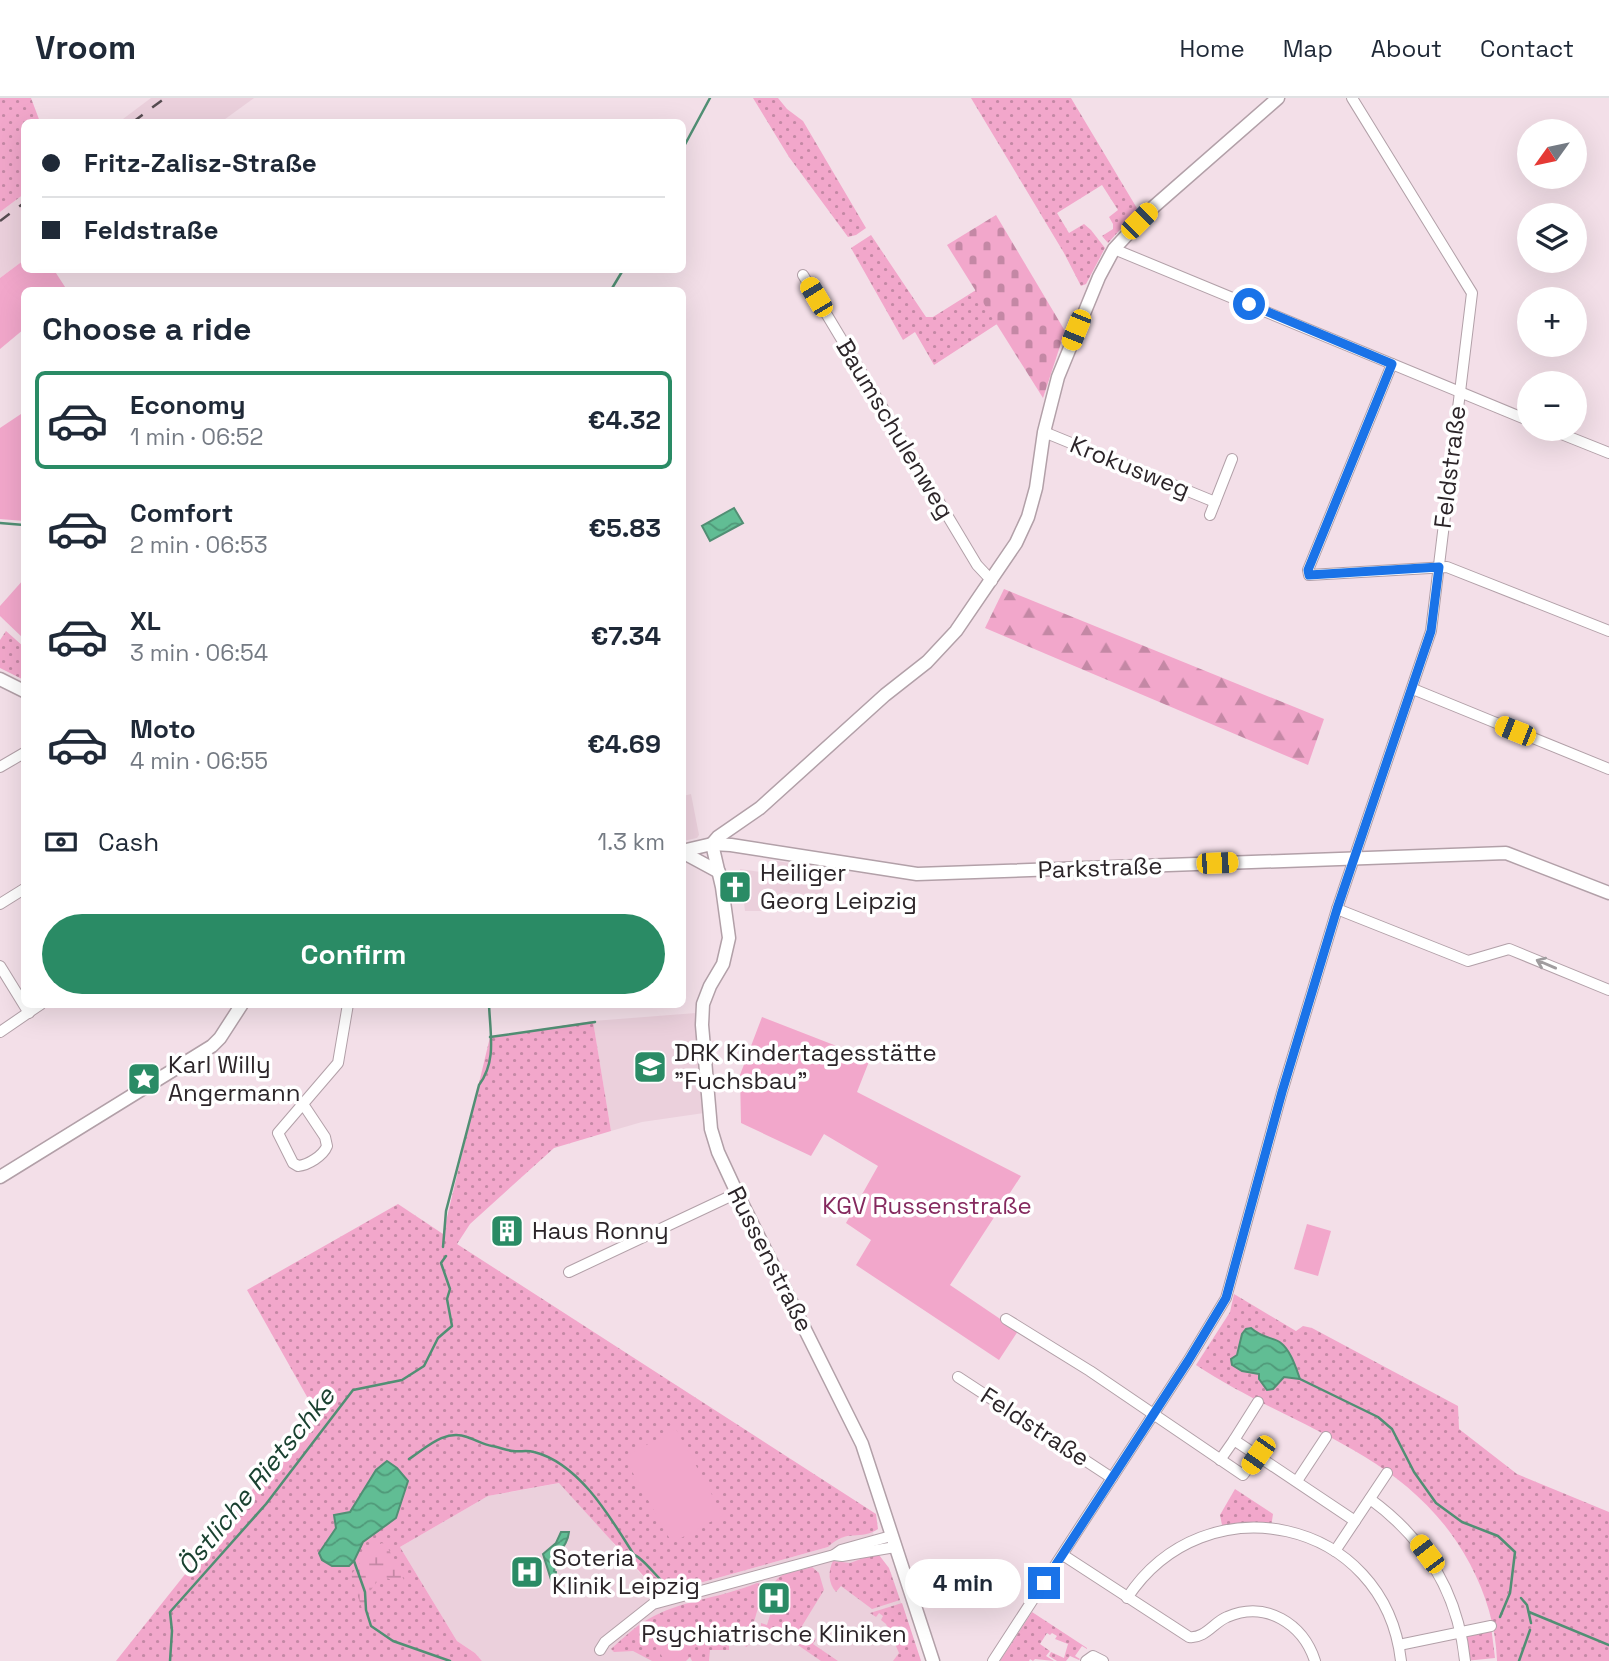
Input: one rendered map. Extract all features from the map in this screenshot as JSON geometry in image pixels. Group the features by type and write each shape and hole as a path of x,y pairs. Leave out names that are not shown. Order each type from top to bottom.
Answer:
{"street":[{"path":"686,850 712,844 760,808 885,695 926,662 956,631 1016,543 1028,517 1058,377 1099,277 1114,249 1150,210 1278,98"},
{"name":"Feldstraße","path":"993,1661 1226,1298 1282,1092 1337,909 1431,631 1472,293 1352,98"},
{"path":"1114,249 1517,416"},
{"name":"Baumschulenweg","path":"803,275 977,565 992,581"},
{"path":"1392,364 1310,564 1309,575 1447,566 1609,631"},
{"name":"Krokusweg","path":"1045,432 1215,502"},
{"path":"1579,441 1609,453"},
{"name":"Krokusweg","path":"1210,515 1232,458"},
{"path":"0,679 21,690"},
{"path":"1413,689 1609,769"},
{"path":"0,767 21,754"},
{"name":"Parkstraße","path":"712,844 917,874 1506,853 1609,893"},
{"name":"Russenstraße","path":"712,844 729,938 723,964 710,986 704,1004 702,1025 712,1129 718,1153 862,1444 933,1661"},
{"path":"686,853 719,872"},
{"path":"0,904 21,891"},
{"path":"1337,909 1468,961 1509,949 1609,990"},
{"path":"0,965 21,1000"},
{"path":"26,1008 29,1013"},
{"path":"0,1032 36,1008"},
{"path":"0,1177 212,1046 239,1008"},
{"path":"303,1104 325,1137 327,1146 321,1154 298,1166 293,1163 278,1133 338,1063 347,1008"},
{"path":"569,1272 737,1194"},
{"path":"1006,1319 1090,1371 1243,1475 1258,1455"},
{"name":"Feldstraße","path":"958,1377 1112,1478"},
{"path":"1220,1460 1258,1402"},
{"path":"1297,1480 1326,1437"},
{"path":"1234,1440 1355,1521"},
{"path":"1335,1551 1387,1473"},
{"path":"1370,1499 1403,1524 1427,1554 1448,1591 1462,1633 1465,1661"},
{"path":"1127,1598 1146,1572 1164,1556 1186,1543 1223,1530 1271,1527 1310,1538 1335,1551 1359,1570 1376,1589 1390,1616 1401,1661"},
{"path":"600,1650 605,1642 653,1604 834,1555 841,1550 893,1542"},
{"path":"1063,1555 1193,1638 1227,1617 1241,1613 1276,1615 1304,1637 1315,1661"},
{"path":"1399,1645 1491,1626"},
{"path":"1086,1661 1093,1656 1103,1661"}],"shaded area":[{"path":"151,98 254,98 225,119 123,119"},
{"path":"21,196 21,262 0,278 0,212"},
{"path":"691,794 699,835 686,840 686,795"},
{"path":"770,860 828,869 821,901 783,891 778,911 745,911 740,869 768,873"},
{"name":"DRK Kindertagesstätte \"Fuchsbau\"","path":"696,1013 704,1113 642,1122 611,1131 593,1021"},
{"path":"560,1483 660,1594 828,1547 837,1538 873,1532 879,1555 891,1573 921,1661 482,1661 457,1641 400,1547 488,1496"}],"green space":[{"path":"0,98 31,98 39,119 21,119 21,196 0,212"},
{"path":"753,98 778,98 803,121 866,228 848,237 789,157"},
{"path":"971,98 1071,98 1138,210 1108,243 1102,236 1113,229 1109,217 1118,210 1102,185 1057,213 1069,233 1084,224 1105,248 1086,284 1081,286"},
{"path":"996,215 1065,331 1043,398 947,245"},
{"path":"871,235 926,317 933,317 976,290 997,324 934,365 915,332 903,340 851,248"},
{"path":"21,262 21,273 56,273 65,287 21,287 21,332 0,349 0,278"},
{"path":"21,414 21,521 0,519 0,428"},
{"path":"21,582 21,636 0,616 0,606"},
{"path":"1004,589 1324,719 1308,765 985,628"},
{"path":"6,631 21,644 21,678 0,668 0,640"},
{"name":"KGV Russenstraße","path":"762,1017 870,1059 857,1092 1021,1176 950,1285 1018,1331 999,1360 856,1265 871,1240 846,1223 878,1166 824,1134 811,1156 741,1123 740,1075"},
{"path":"593,1021 611,1131 554,1148 470,1224 457,1244 876,1514 878,1529 842,1538 828,1547 660,1594 559,1483 488,1496 400,1547 457,1641 482,1661 116,1661 315,1411 247,1290 398,1204 443,1234 490,1037"},
{"path":"1307,1224 1331,1231 1318,1276 1294,1269"},
{"path":"1234,1294 1296,1331 1303,1326 1312,1328 1458,1406 1459,1429 1517,1474 1609,1512 1609,1661 1497,1661 1492,1623 1476,1575 1445,1526 1416,1494 1347,1447 1233,1388 1196,1365 1230,1312"},
{"path":"676,1429 723,1515 672,1543 624,1457"},
{"path":"1235,1489 1273,1514 1271,1527 1223,1530 1220,1515"},
{"path":"382,1543 387,1546 405,1582 379,1579 371,1590 372,1611 363,1612 351,1575 370,1549"},
{"path":"879,1555 889,1568 900,1600 872,1609 841,1586 836,1592 830,1577 833,1561 850,1563"},
{"path":"812,1567 819,1573 824,1590 802,1626 804,1631 785,1637 761,1626 761,1623 767,1625 772,1609 766,1605 776,1580 785,1574"},
{"path":"757,1583 762,1584 763,1590 747,1647 738,1643 729,1644 729,1650 710,1650 709,1661 692,1661 690,1657 686,1661 652,1661 633,1651 614,1652 611,1649 654,1616"},
{"path":"902,1603 921,1661 893,1661 899,1653 886,1624 881,1620 883,1616 879,1613 876,1617 870,1613"},
{"path":"1032,1612 1087,1648 1082,1646 1075,1656 1079,1660 1070,1656 1066,1661 1057,1661 1049,1656 1051,1652 1064,1658 1068,1644 1055,1639 1057,1636 1052,1633 1047,1633 1040,1644 1050,1651 1046,1656 1054,1661 1000,1661"},
{"path":"1491,1626 1495,1658 1465,1661 1462,1633"},
{"path":"685,1633 693,1650 670,1661 664,1661 657,1646"},
{"path":"808,1634 816,1639 813,1644 838,1661 821,1661 792,1641"}],"water":[{"path":"734,508 743,523 710,541 702,526"},
{"path":"1251,1328 1285,1346 1300,1379 1284,1377 1273,1389 1267,1390 1259,1379 1259,1374 1242,1371 1232,1365 1231,1359 1237,1355 1242,1334"},
{"path":"387,1461 408,1481 396,1518 363,1542 349,1566 332,1566 322,1560 319,1553 336,1528 334,1515 350,1512 376,1470"},
{"path":"561,1532 569,1532 557,1557 554,1571 555,1582 558,1581 553,1586 543,1554 556,1543"}],"waterway":[{"name":"Östliche Rietschke","path":"686,143 710,98"},
{"name":"Östliche Rietschke","path":"613,287 621,273"},
{"path":"0,523 21,525"},
{"name":"Östliche Rietschke","path":"443,1247 446,1211 479,1085 485,1076 490,1056 489,1008"},
{"path":"490,1037 595,1022"},
{"name":"Östliche Rietschke","path":"170,1661 170,1612 266,1504 353,1390 402,1380 424,1366 438,1338 452,1326 447,1299 450,1289 441,1263 446,1256"},
{"path":"1300,1379 1378,1417 1392,1429 1414,1472 1436,1503 1462,1522 1498,1536 1515,1552 1510,1593 1500,1617"},
{"path":"409,1459 436,1440 451,1435 467,1437 511,1451 531,1451 550,1458 565,1468 592,1494 634,1555 663,1582"},
{"path":"354,1561 365,1592 366,1610 371,1626 393,1641 450,1661"},
{"path":"1521,1598 1527,1605 1531,1623"},
{"path":"1529,1612 1609,1645"},
{"path":"1519,1661 1530,1630"}],"railway":[{"path":"137,119 165,98"},
{"path":"0,221 21,205"}],"place":[{"name":"Heiliger Georg Leipzig","path":"735,887"},
{"name":"DRK Kindertagesstätte \"Fuchsbau\"","path":"650,1067"},
{"name":"Karl Willy Angermann","path":"144,1079"},
{"name":"Haus Ronny","path":"507,1231"},
{"name":"Soteria Klinik Leipzig","path":"527,1572"},
{"name":"Psychiatrische Kliniken","path":"774,1598"}],"route":[{"path":"1044,1583 1226,1298 1282,1092 1337,909 1413,689 1433,621 1439,567 1309,575 1308,570 1392,364 1249,304"}]}
